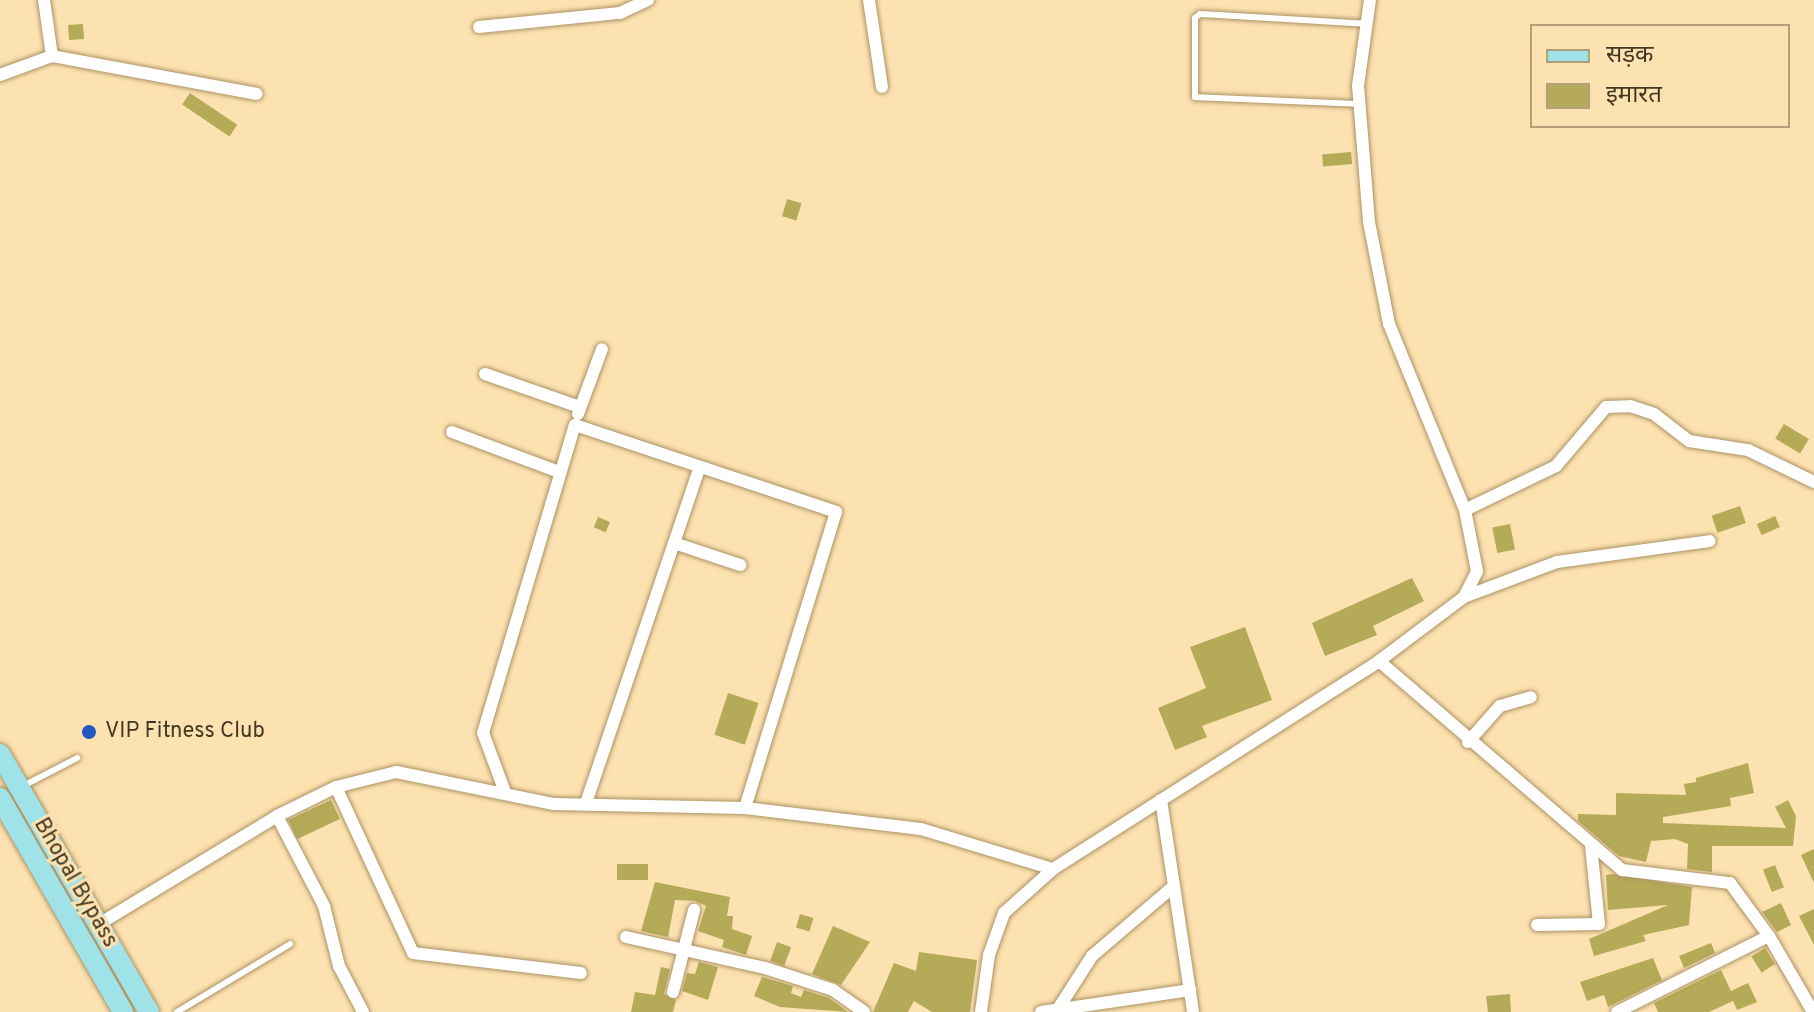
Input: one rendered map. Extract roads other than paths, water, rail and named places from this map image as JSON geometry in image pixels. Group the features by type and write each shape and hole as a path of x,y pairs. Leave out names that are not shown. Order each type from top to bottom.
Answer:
{"main road":[{"name":"Bhopal Bypass","path":"0,754 149,1012"},
{"name":"Bhopal Bypass","path":"0,798 10,830 123,1012"}],"street":[{"path":"44,0 52,56"},
{"path":"479,27 620,13 648,0"},
{"path":"869,0 882,87"},
{"path":"1370,0 1360,104 1369,222 1389,324 1465,510 1477,571 1464,597"},
{"path":"0,75 52,56 257,94"},
{"path":"505,792 483,733 559,472 602,349"},
{"path":"485,374 580,407"},
{"path":"1465,510 1556,466 1606,407 1630,406 1654,414 1689,441 1748,450 1814,482"},
{"path":"575,425 699,470 836,512 745,808"},
{"path":"452,432 559,472"},
{"path":"586,803 699,470"},
{"path":"981,1012 989,955 1004,913 1053,869 1379,661 1464,597 1557,562 1710,541"},
{"path":"674,543 740,565"},
{"path":"1379,661 1468,742 1622,870 1730,883 1769,936 1813,1012"},
{"path":"1468,742 1500,706 1531,697"},
{"path":"99,924 277,816 336,787 396,772 553,804 745,808 921,829 1053,869"},
{"path":"336,787 413,953 581,973"},
{"path":"1161,800 1193,1012"},
{"path":"277,816 324,906 339,966 363,1012"},
{"path":"1537,925 1599,924 1591,845"},
{"path":"1058,1009 1092,956 1174,886"},
{"path":"673,992 694,910"},
{"path":"1617,1012 1769,936"},
{"path":"626,937 765,968 833,990 864,1012"},
{"path":"1043,1012 1190,990"}],"lane":[{"path":"1360,104 1195,97 1195,18 1200,14 1367,24"},
{"path":"20,788 77,758"},
{"path":"177,1012 290,944"}],"place":[{"name":"VIP Fitness Club","path":"89,732"}]}
